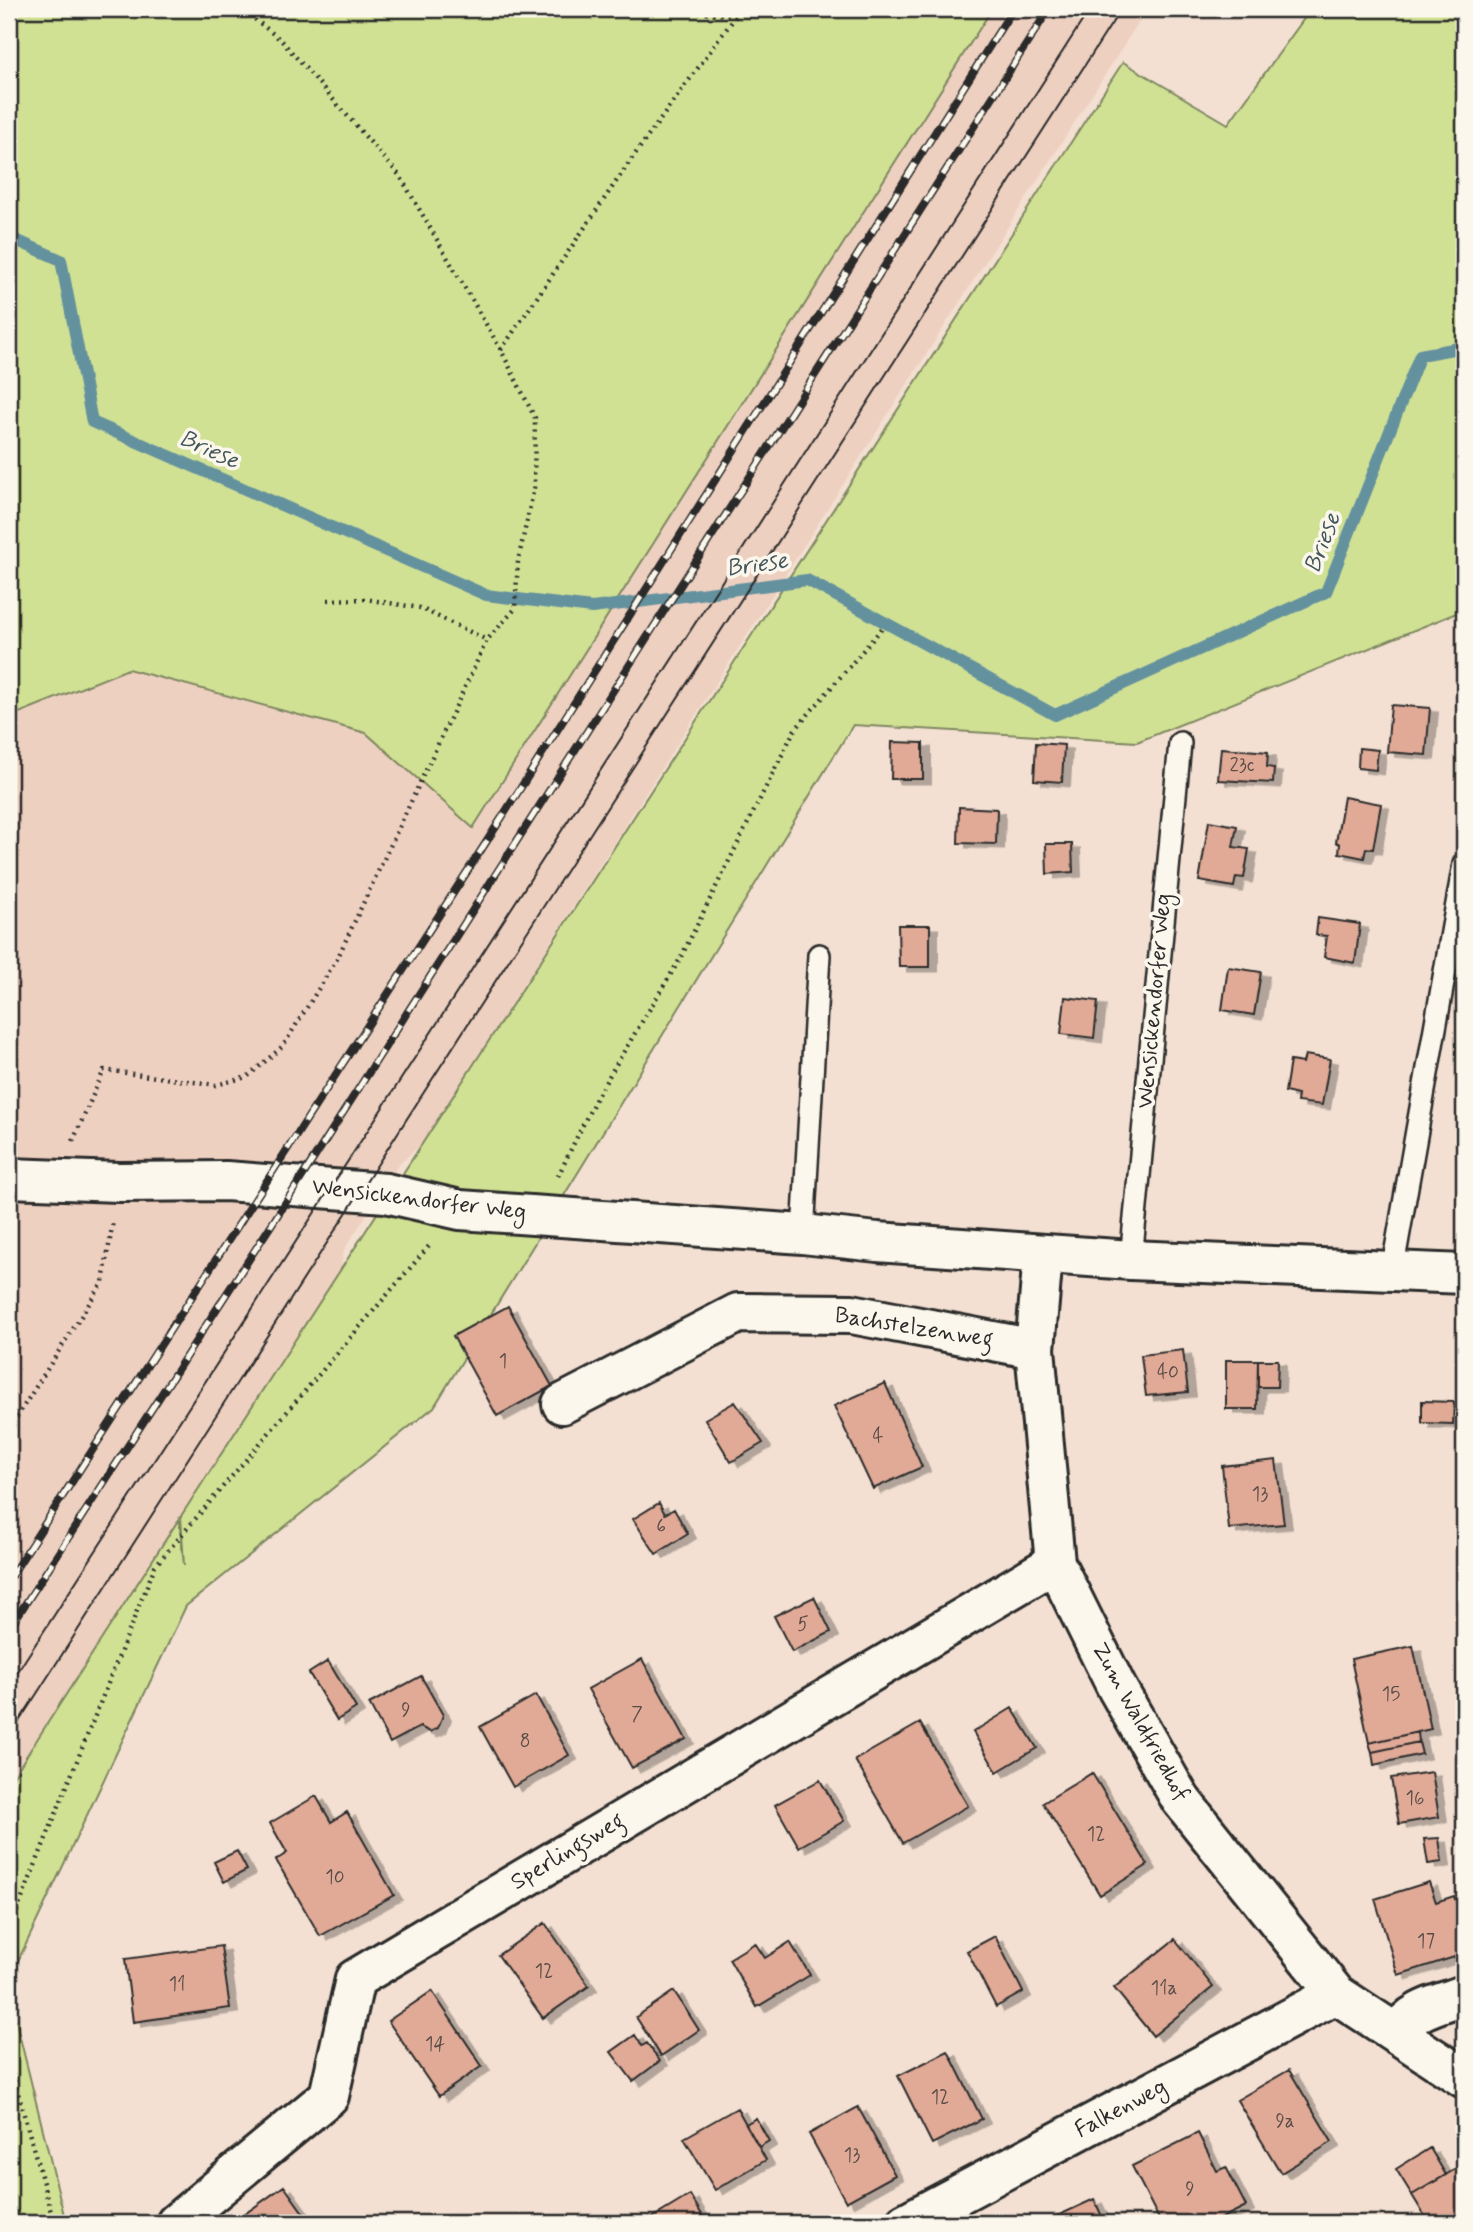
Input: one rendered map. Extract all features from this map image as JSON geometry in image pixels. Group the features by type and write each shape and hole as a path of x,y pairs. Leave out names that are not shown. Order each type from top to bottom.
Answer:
{"street":[{"name":"Wensickendorfer Weg","path":"9,1178 119,1182 226,1181 386,1193 460,1210 803,1234 1044,1255 1464,1274"},
{"name":"Zum Waldfriedhof","path":"1044,1255 1035,1349 1055,1563 1117,1688 1181,1800 1336,1994 1464,2078"},
{"name":"Bachstelzenweg","path":"562,1404 738,1313 852,1314 1035,1349"},
{"name":"Sperlingsweg","path":"176,2223 329,2096 355,1979 1055,1563"},
{"name":"Falkenweg","path":"905,2223 1336,1994"},
{"path":"1397,2034 1404,2020 1464,1995"}],"lane":[{"name":"Wensickendorfer Weg","path":"1131,1260 1180,743"},
{"path":"1392,1272 1464,864"},
{"path":"803,1234 819,955"}],"path":[{"path":"56,1180 104,1070 216,1085 247,1077 283,1046 337,958 487,640 515,609 518,561 534,488 535,418 501,350 400,176 281,40 243,9"},
{"path":"664,9 733,16"},
{"path":"501,350 733,16 741,9"},
{"path":"328,600 365,599 419,608 487,640"},
{"path":"539,1214 597,1097 680,958 794,731 884,626"},
{"path":"9,1429 103,1282 119,1182"},
{"path":"9,1931 155,1566 460,1210"},
{"path":"9,2060 54,2223"}],"shaded area":[{"path":"992,9 1147,9 421,1145 399,1164 344,1250 340,1271 9,1783 9,717 128,669 366,733 474,828"}],"green space":[{"path":"9,9 992,9 473,828 366,733 128,669 9,717"},
{"path":"1311,9 1464,9 1464,610 1137,742 853,725 434,1407 186,1606 9,1980 9,1783 179,1519 184,1565 181,1516 1123,62 1228,124"},
{"path":"9,1993 66,2223 9,2223"}],"building":[{"path":"1391,705 1430,708 1426,755 1387,752"},
{"path":"892,742 923,743 923,779 891,779"},
{"path":"1036,743 1064,745 1062,782 1034,780"},
{"path":"1221,748 1268,752 1267,767 1274,768 1273,783 1218,780"},
{"path":"1359,748 1378,750 1376,770 1358,768"},
{"path":"1344,797 1381,804 1373,849 1366,848 1364,858 1339,853 1340,844 1336,842"},
{"path":"959,807 997,809 996,844 958,843"},
{"path":"1209,821 1237,826 1233,847 1249,849 1244,878 1236,877 1234,887 1199,881"},
{"path":"1046,844 1072,844 1073,872 1047,874"},
{"path":"1318,918 1360,924 1355,963 1324,957 1327,936 1316,935"},
{"path":"898,925 930,925 930,967 899,967"},
{"path":"1228,967 1261,972 1254,1015 1222,1010"},
{"path":"1065,997 1098,1001 1094,1038 1061,1034"},
{"path":"1305,1055 1330,1059 1322,1105 1297,1102 1298,1095 1285,1092 1290,1061 1303,1063"},
{"path":"508,1306 552,1386 497,1416 453,1336"},
{"path":"1183,1350 1188,1392 1146,1396 1141,1355"},
{"path":"1226,1360 1258,1360 1257,1409 1226,1409"},
{"path":"1258,1360 1278,1360 1277,1387 1258,1387"},
{"path":"885,1383 922,1467 873,1489 834,1406"},
{"path":"1422,1401 1454,1402 1453,1424 1422,1423"},
{"path":"735,1402 763,1443 731,1462 705,1419"},
{"path":"1276,1460 1284,1524 1229,1529 1222,1466"},
{"path":"659,1503 665,1514 674,1509 688,1534 656,1554 633,1519"},
{"path":"814,1597 831,1632 792,1652 774,1616"},
{"path":"1413,1646 1431,1729 1369,1743 1351,1659"},
{"path":"642,1659 686,1739 632,1768 588,1689"},
{"path":"328,1661 356,1708 337,1720 309,1673"},
{"path":"421,1676 443,1715 438,1728 430,1732 420,1727 390,1743 369,1704"},
{"path":"536,1695 569,1755 513,1787 480,1727"},
{"path":"1012,1708 1037,1748 997,1772 973,1732"},
{"path":"920,1723 968,1806 903,1843 855,1760"},
{"path":"1418,1732 1419,1742 1372,1752 1369,1743"},
{"path":"1419,1742 1422,1754 1374,1765 1372,1752"},
{"path":"1432,1772 1439,1817 1399,1824 1391,1778"},
{"path":"1092,1773 1148,1865 1100,1895 1043,1803"},
{"path":"820,1780 844,1821 799,1847 775,1805"},
{"path":"316,1796 331,1822 347,1812 394,1895 320,1936 276,1860 287,1853 270,1823"},
{"path":"1439,1838 1442,1862 1428,1864 1424,1839"},
{"path":"237,1851 247,1870 224,1882 214,1862"},
{"path":"1429,1882 1436,1902 1454,1896 1464,1927 1464,1954 1398,1975 1375,1899"},
{"path":"545,1923 589,1986 543,2018 498,1955"},
{"path":"995,1936 1023,1992 996,2007 967,1951"},
{"path":"1175,1939 1213,1987 1153,2036 1114,1988"},
{"path":"790,1942 810,1975 757,2007 729,1959 755,1943 765,1958"},
{"path":"221,1946 230,2008 133,2022 125,1959"},
{"path":"432,1991 482,2066 439,2096 388,2021"},
{"path":"674,1991 699,2030 661,2056 636,2017"},
{"path":"635,2035 642,2046 647,2043 660,2061 633,2081 611,2052"},
{"path":"948,2051 982,2119 932,2144 898,2076"},
{"path":"1289,2070 1332,2142 1281,2173 1237,2100"},
{"path":"858,2107 895,2175 846,2202 809,2134"},
{"path":"737,2108 766,2160 715,2190 684,2138"},
{"path":"756,2118 769,2141 759,2147 746,2124"},
{"path":"1198,2133 1217,2171 1226,2167 1246,2206 1212,2223 1161,2223 1132,2166"},
{"path":"1430,2148 1446,2175 1412,2195 1396,2169"},
{"path":"1464,2164 1464,2223 1429,2223 1412,2195"},
{"path":"284,2186 309,2221 232,2223"},
{"path":"690,2195 707,2223 644,2223"},
{"path":"1094,2199 1105,2223 1042,2223"}],"waterway":[{"name":"Briese","path":"9,237 61,260 92,422 486,595 592,608 807,580 1055,715 1326,592 1420,355 1464,347"}],"tram line":[{"path":"9,1685 1090,9"},
{"path":"9,1737 1121,9"}],"railway":[{"path":"9,1579 487,841 1013,9"},
{"path":"9,1629 277,1216 1049,9"}]}
